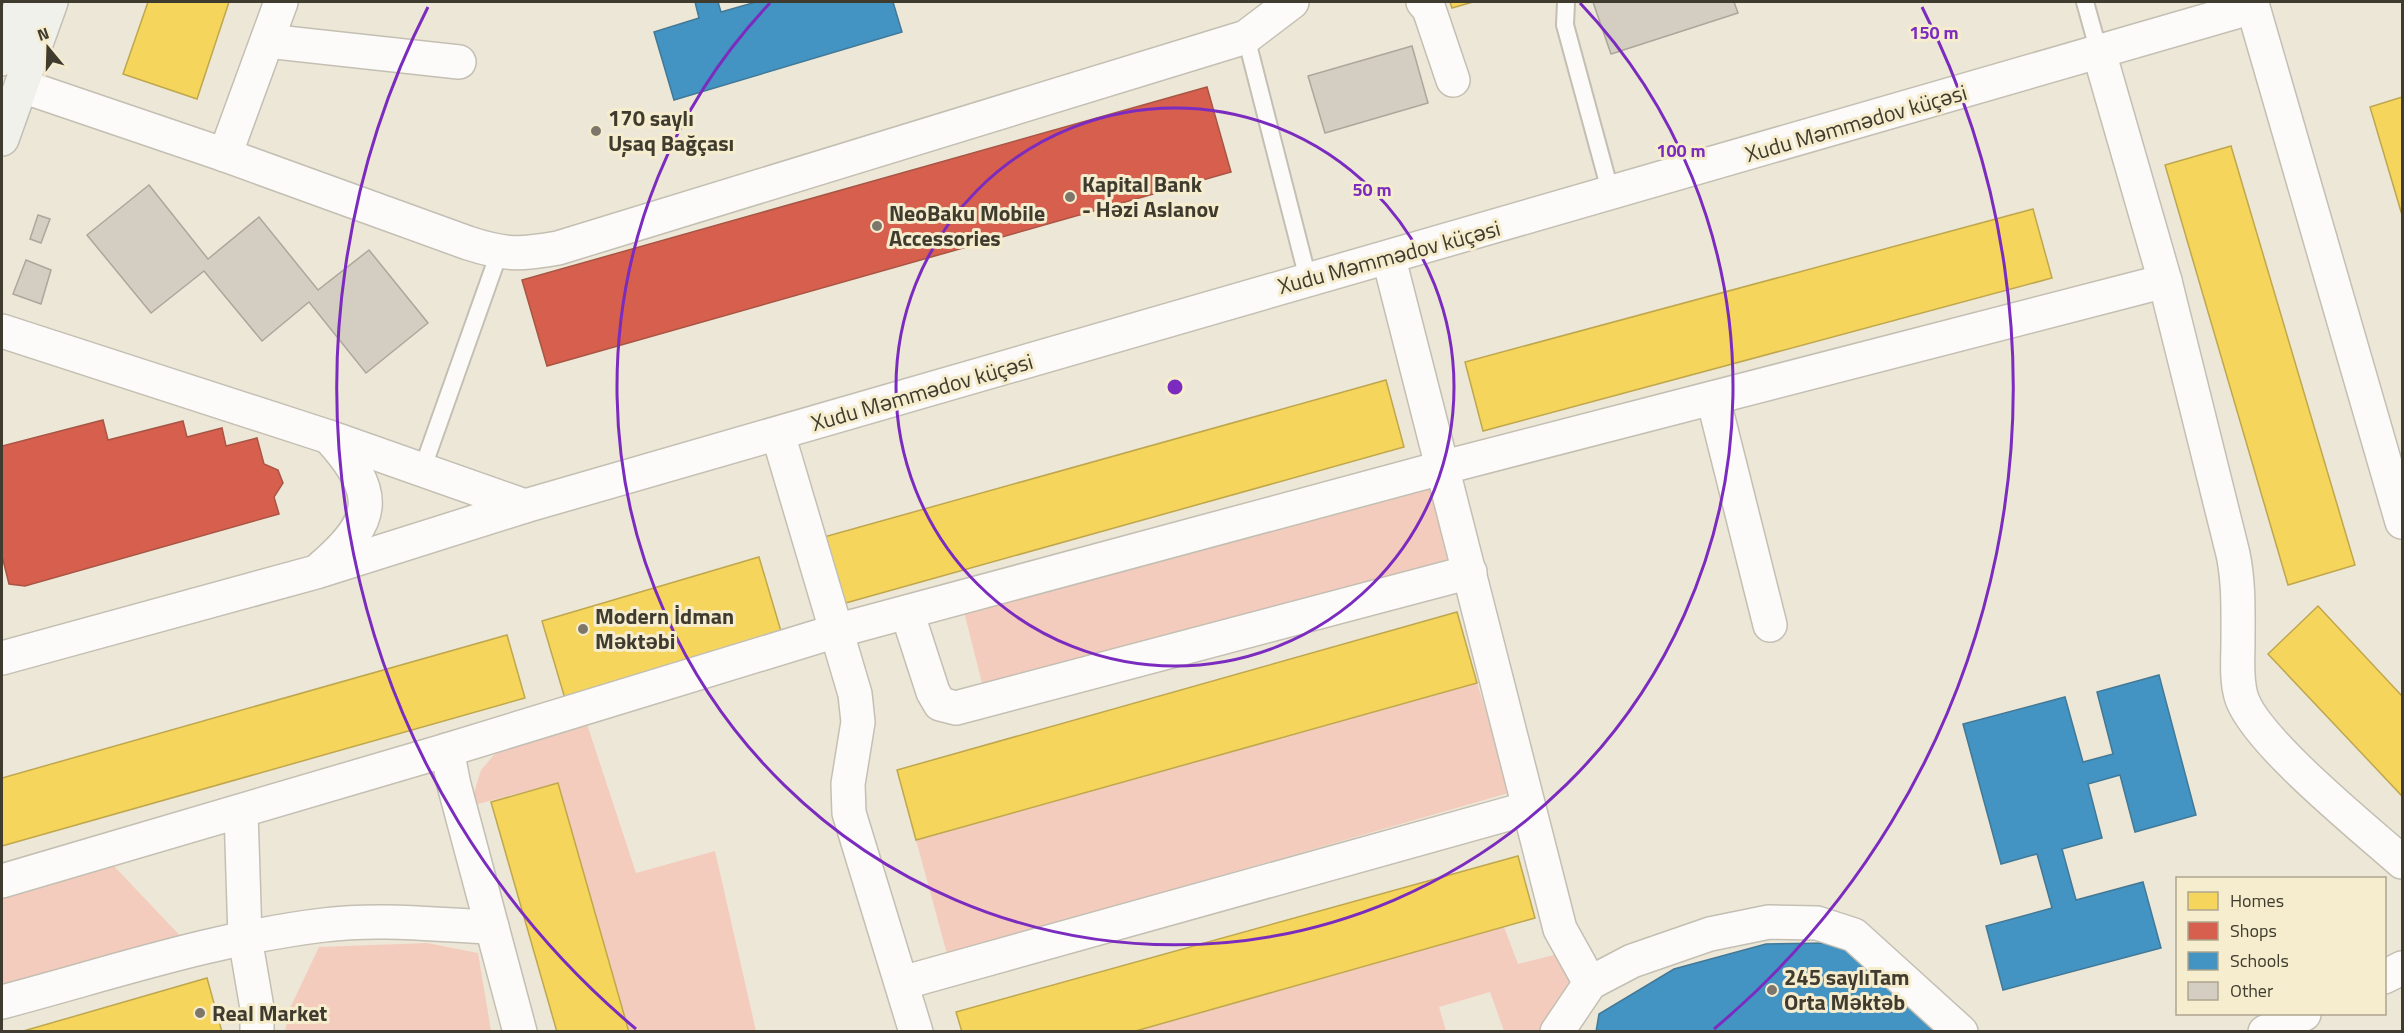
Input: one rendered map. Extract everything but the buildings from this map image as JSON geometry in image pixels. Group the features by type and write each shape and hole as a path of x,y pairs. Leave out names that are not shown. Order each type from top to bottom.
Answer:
{"main road":[{"path":"2,59 22,2"},
{"path":"2,139 51,2"}],"street":[{"path":"225,154 281,2"},
{"path":"22,86 225,154 499,253 524,254 558,248 1246,37 1292,2"},
{"path":"1423,2 1429,9 1453,80"},
{"name":"Xudu Məmmədov küçəsi","path":"2,658 316,572 525,506 1308,279 1389,259 2253,7 2403,522"},
{"path":"267,41 459,62"},
{"path":"2098,52 2165,281 2239,583 2238,677 2241,697 2252,721 2277,747 2403,862"},
{"path":"1389,259 1560,929 1590,983"},
{"path":"2,881 447,750 836,631 1441,468 2165,281"},
{"path":"2,331 329,437 525,506"},
{"path":"1713,398 1770,625"},
{"path":"778,434 855,694 858,722 848,784 849,813 916,1032"},
{"path":"316,572 354,537 363,521 366,505 363,485 352,464 329,437"},
{"path":"908,612 933,692 940,704 956,708 1470,572"},
{"path":"447,750 454,785 520,1032"},
{"path":"902,983 1529,808"},
{"path":"241,811 245,938 257,1008 257,1032"},
{"path":"2,1002 245,938 326,924 376,922 492,927"},
{"path":"1557,1032 1590,983 1632,961 1710,934 1769,922 1818,923 1854,934 1961,1032"},
{"path":"2386,976 2403,968"},
{"path":"2265,1032 2302,1015"}],"lane":[{"path":"1566,2 1564,25 1611,194"},
{"path":"2085,2 2098,52"},
{"path":"1246,37 1308,279"},
{"path":"422,470 499,253"}],"shaded area":[{"path":"1428,478 1450,573 985,695 962,604"},
{"path":"1477,683 1512,792 947,954 916,840"},
{"path":"586,721 636,873 715,851 756,1031 629,1031 558,783 470,806 481,770 499,749"},
{"path":"111,863 188,944 2,993 2,895"},
{"path":"1504,927 1518,964 1562,953 1573,981 1542,1031 1504,1031 1490,992 1439,1007 1446,1031 1132,1032"},
{"path":"427,943 478,953 491,1031 285,1031 291,1006 319,947"}],"place":[{"name":"170 saylı Uşaq Bağçası","path":"596,131"},
{"name":"Kapital Bank - Həzi Aslanov","path":"1070,197"},
{"name":"NeoBaku Mobile Accessories","path":"877,226"},
{"name":"Modern İdman Məktəbi","path":"583,629"},
{"name":"245 saylıTam Orta Məktəb","path":"1772,990"},
{"name":"Real Market","path":"200,1013"}]}
